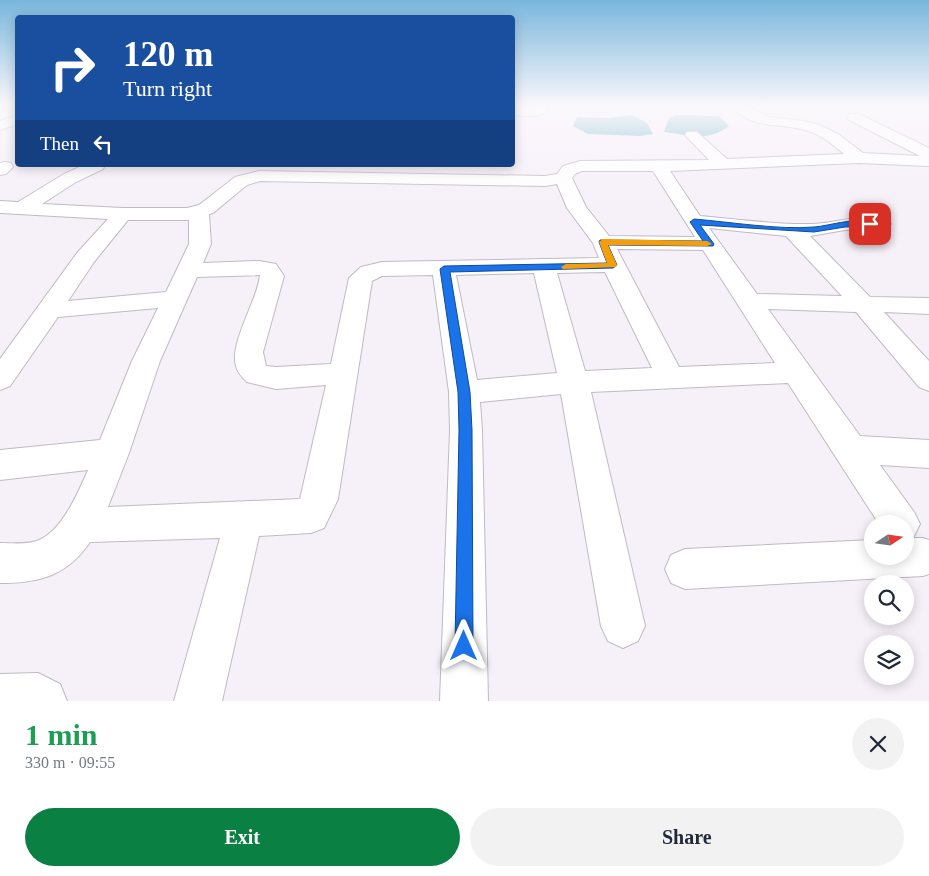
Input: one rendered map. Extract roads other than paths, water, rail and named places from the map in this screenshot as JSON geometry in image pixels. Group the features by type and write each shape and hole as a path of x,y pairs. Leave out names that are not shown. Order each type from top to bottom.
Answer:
{"street":[{"path":"696,139 723,164"},
{"path":"833,139 859,158"},
{"path":"898,139 929,154"},
{"path":"0,207 123,214 199,213 252,171 272,175 321,170 354,171 545,181 563,178 568,170 580,166 660,166 859,158 929,161"},
{"path":"660,166 694,222 895,515"},
{"path":"22,208 70,178 94,167"},
{"path":"563,178 577,208 608,254 670,376"},
{"path":"0,563 45,558 64,548 80,525 112,453 146,361 190,270 200,244 199,213"},
{"path":"0,378 17,358 85,258 123,214"},
{"path":"694,222 792,230 814,230 845,224 881,224"},
{"path":"792,230 862,304 929,380"},
{"path":"80,525 311,516 320,499 361,278 369,272 382,269 544,267 608,254 710,244"},
{"path":"544,267 574,382 623,626"},
{"path":"190,270 268,269 272,276 249,352 250,366 257,375 276,378 344,373"},
{"path":"444,269 464,392 466,430 464,701"},
{"path":"50,310 175,299"},
{"path":"749,301 929,306"},
{"path":"464,392 670,376 797,372"},
{"path":"850,449 929,454"},
{"path":"0,465 112,453"},
{"path":"198,701 244,520"},
{"path":"685,569 919,551"},
{"path":"0,698 38,697 43,701"}]}
